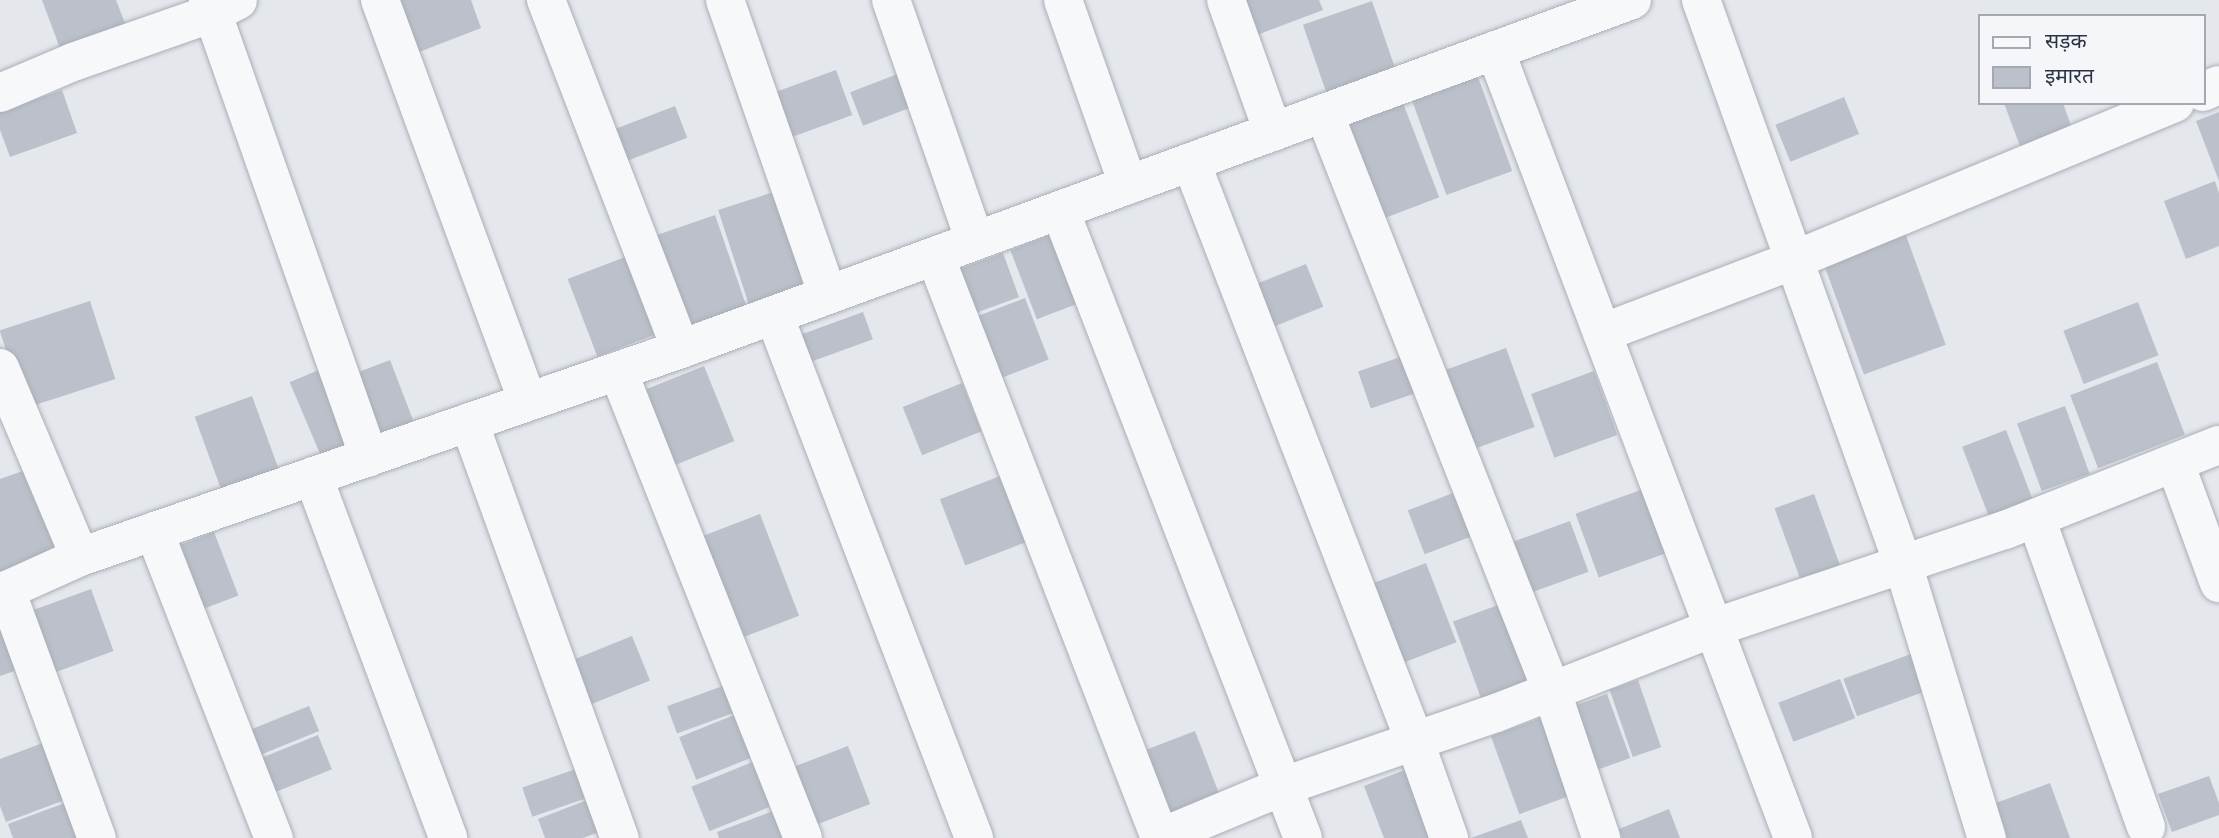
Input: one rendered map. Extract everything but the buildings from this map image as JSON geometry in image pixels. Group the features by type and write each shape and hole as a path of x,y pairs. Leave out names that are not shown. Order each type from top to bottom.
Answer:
{"street":[{"path":"380,0 528,402"},
{"path":"547,0 681,349"},
{"path":"725,0 828,295"},
{"path":"891,0 975,241"},
{"path":"1063,0 1129,185"},
{"path":"1226,0 1273,132"},
{"path":"97,838 3,592 80,557 681,349 1632,0"},
{"path":"1702,0 1903,564 1987,838"},
{"path":"0,93 220,4 369,457"},
{"path":"1495,50 1793,838"},
{"path":"1602,333 1794,260 2170,105"},
{"path":"1324,113 1551,689 1601,838"},
{"path":"1191,162 1415,742 1449,838"},
{"path":"1060,210 1303,838"},
{"path":"935,256 1159,838 1284,786 1415,742 1713,628 2036,518 2219,445"},
{"path":"774,315 974,838"},
{"path":"0,368 80,557"},
{"path":"618,371 803,838"},
{"path":"468,422 620,838"},
{"path":"2175,463 2219,583"},
{"path":"313,476 448,838"},
{"path":"2036,518 2146,827"},
{"path":"154,531 274,838"}]}
